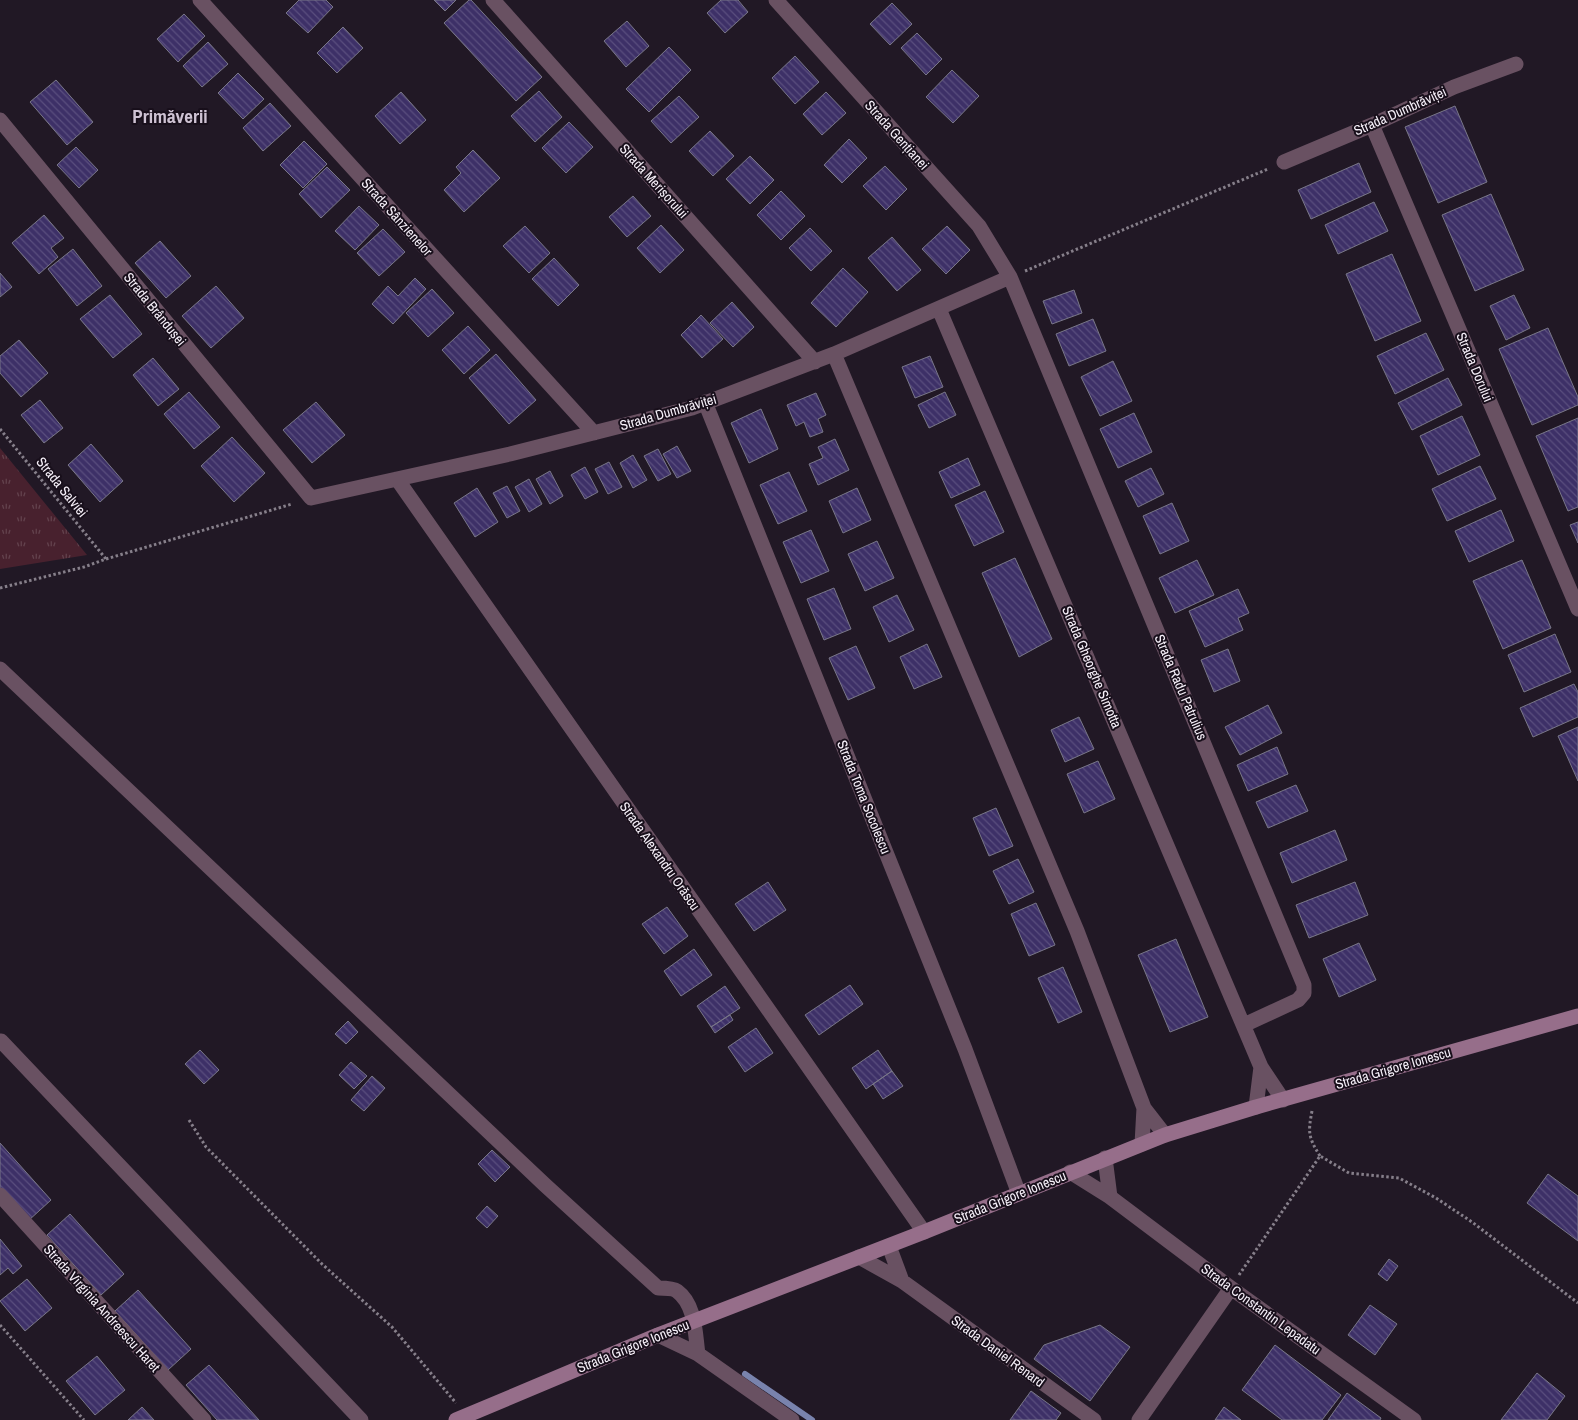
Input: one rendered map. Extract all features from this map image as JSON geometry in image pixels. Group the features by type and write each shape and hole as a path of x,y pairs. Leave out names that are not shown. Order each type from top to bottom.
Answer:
{"main road":[{"name":"Strada Grigore Ionescu","path":"461,1418 658,1335 890,1246 1165,1135 1256,1107 1578,1016"}],"street":[{"name":"Strada Sânzienelor","path":"200,0 594,433"},
{"name":"Strada Merișorului","path":"494,0 816,362"},
{"name":"Strada Gențianei","path":"776,0 979,226 1010,277"},
{"name":"Strada Dumbrăviței","path":"1284,162 1372,125 1454,86 1516,64"},
{"name":"Strada Brândușei","path":"0,120 311,498"},
{"name":"Strada Dorului","path":"1372,125 1578,609"},
{"name":"Strada Dumbrăviței","path":"311,498 594,433 705,402 816,362 1010,277"},
{"name":"Strada Radu Patrulius","path":"1010,277 1304,985 1304,993 1298,1000 1244,1025"},
{"name":"Strada Gheorghe Simotta","path":"939,309 1244,1025"},
{"path":"834,354 1077,931 1144,1108 1165,1135"},
{"name":"Strada Toma Socolescu","path":"705,402 965,1048 1019,1194"},
{"name":"Strada Alexandru Orăscu","path":"397,479 924,1232"},
{"path":"0,669 545,1185 658,1288 676,1290 688,1303 694,1321 698,1354"},
{"path":"1244,1025 1261,1067 1283,1100"},
{"path":"1,1041 361,1420"},
{"path":"1256,1107 1261,1067"},
{"path":"1142,1144 1144,1108"},
{"path":"1105,1158 1110,1197"},
{"name":"Strada Constantin Lepadatu","path":"1070,1172 1110,1197 1231,1288 1414,1420"},
{"name":"Strada Virginia Andreescu Haret","path":"0,1195 204,1420"},
{"path":"890,1246 902,1282"},
{"name":"Strada Daniel Renard","path":"859,1258 902,1282 1094,1420"},
{"path":"1139,1420 1231,1288"},
{"path":"658,1335 698,1354 792,1420"}],"path":[{"path":"1010,277 1284,162"},
{"name":"Strada Salviei","path":"0,429 106,559"},
{"path":"0,588 84,567 311,498"},
{"path":"1312,1110 1308,1131 1312,1144 1320,1156 1349,1173 1399,1178 1436,1198 1472,1222 1578,1303"},
{"path":"189,1120 206,1147 322,1264 392,1328 461,1418"},
{"path":"1231,1288 1320,1156"},
{"path":"0,1325 84,1420"}],"green space":[{"path":"0,448 87,555 0,569"}],"building":[{"path":"299,0 326,0 333,7 308,33 286,13"},
{"path":"434,0 456,0 445,11"},
{"path":"469,0 542,77 516,101 444,23"},
{"path":"721,0 738,0 748,12 725,33 707,13"},
{"path":"892,3 912,24 890,45 870,24"},
{"path":"184,14 205,36 178,62 157,39"},
{"path":"627,21 649,46 626,67 604,41"},
{"path":"343,27 363,48 337,73 317,53"},
{"path":"917,33 942,59 926,75 901,48"},
{"path":"208,42 228,64 202,87 183,66"},
{"path":"669,47 691,70 649,112 626,89"},
{"path":"795,56 819,82 795,104 772,78"},
{"path":"952,70 979,96 953,123 926,97"},
{"path":"238,73 264,99 243,119 218,93"},
{"path":"56,80 93,122 67,145 30,102"},
{"path":"539,91 562,117 535,142 511,116"},
{"path":"401,92 426,120 400,144 375,116"},
{"path":"826,92 846,113 822,135 803,114"},
{"path":"679,96 699,117 671,143 651,121"},
{"path":"270,103 291,126 263,151 243,128"},
{"path":"1455,106 1487,182 1438,203 1405,127"},
{"path":"569,122 593,147 566,173 542,148"},
{"path":"710,131 734,156 713,176 689,151"},
{"path":"849,139 867,158 842,183 824,165"},
{"path":"304,141 327,164 303,188 280,165"},
{"path":"76,147 98,170 79,188 57,165"},
{"path":"473,150 500,178 464,212 444,190 461,173 456,167"},
{"path":"750,156 774,180 750,204 726,179"},
{"path":"1359,163 1371,192 1311,219 1298,190"},
{"path":"885,166 907,189 886,210 863,186"},
{"path":"327,167 350,190 321,218 299,194"},
{"path":"781,191 805,216 781,240 757,215"},
{"path":"1491,194 1524,270 1475,291 1442,215"},
{"path":"633,196 651,216 627,237 609,217"},
{"path":"1374,202 1388,231 1338,254 1325,225"},
{"path":"359,206 379,225 355,250 335,231"},
{"path":"44,215 64,238 51,248 58,257 39,274 12,243"},
{"path":"661,225 684,250 660,273 637,248"},
{"path":"525,226 550,253 529,273 503,246"},
{"path":"947,226 970,250 946,274 922,249"},
{"path":"810,228 832,251 811,271 789,248"},
{"path":"383,229 405,252 379,276 357,253"},
{"path":"892,237 921,270 897,291 868,258"},
{"path":"160,241 191,276 166,298 135,263"},
{"path":"73,249 102,286 77,306 48,269"},
{"path":"1392,254 1421,321 1375,341 1346,274"},
{"path":"554,258 579,285 558,306 532,279"},
{"path":"843,268 868,292 836,327 811,303"},
{"path":"0,273 12,287 0,297"},
{"path":"415,278 426,289 393,324 372,304 388,286 398,296"},
{"path":"216,286 244,318 211,348 182,316"},
{"path":"432,289 454,313 428,337 406,313"},
{"path":"1074,290 1082,313 1052,324 1043,301"},
{"path":"110,295 142,334 113,358 80,319"},
{"path":"1514,295 1530,328 1506,340 1490,306"},
{"path":"732,302 754,327 733,347 710,323"},
{"path":"701,315 723,339 702,358 681,335"},
{"path":"1093,319 1106,351 1069,366 1056,334"},
{"path":"468,326 490,350 464,374 442,350"},
{"path":"1548,328 1578,397 1578,405 1532,425 1499,349"},
{"path":"1426,333 1444,370 1395,394 1377,356"},
{"path":"19,340 48,373 21,397 0,373 0,356"},
{"path":"496,354 536,400 509,424 469,378"},
{"path":"930,356 943,387 915,398 902,367"},
{"path":"153,358 179,389 158,406 133,375"},
{"path":"1113,361 1132,401 1100,416 1081,377"},
{"path":"1448,378 1462,405 1412,430 1398,403"},
{"path":"189,392 220,427 194,449 164,414"},
{"path":"945,392 956,415 929,428 918,405"},
{"path":"816,393 826,415 818,419 823,432 810,437 804,422 796,426 787,405"},
{"path":"40,400 63,428 44,443 21,415"},
{"path":"316,402 345,435 312,463 283,430"},
{"path":"761,409 778,449 749,463 731,423"},
{"path":"1134,413 1152,452 1118,468 1100,429"},
{"path":"1462,416 1480,455 1438,475 1420,436"},
{"path":"1578,418 1578,507 1568,511 1536,436"},
{"path":"232,437 265,473 234,502 201,466"},
{"path":"835,439 849,470 818,485 809,464 823,458 818,447"},
{"path":"91,444 123,481 100,502 68,465"},
{"path":"677,446 691,471 677,478 663,454"},
{"path":"658,449 671,474 658,481 644,456"},
{"path":"633,455 647,480 633,488 620,463"},
{"path":"968,458 980,485 951,498 939,472"},
{"path":"609,462 622,487 608,494 595,469"},
{"path":"1480,466 1496,499 1447,521 1432,489"},
{"path":"585,467 598,492 585,499 571,475"},
{"path":"1151,468 1164,494 1138,507 1125,481"},
{"path":"550,471 563,496 550,504 536,479"},
{"path":"789,472 807,511 778,524 760,485"},
{"path":"529,479 542,504 529,512 515,487"},
{"path":"507,486 520,511 507,518 493,493"},
{"path":"477,488 498,522 475,537 454,503"},
{"path":"857,488 871,520 843,533 829,501"},
{"path":"985,491 1004,532 974,546 955,505"},
{"path":"1172,503 1189,541 1160,554 1143,516"},
{"path":"1501,510 1514,541 1469,562 1455,531"},
{"path":"1578,522 1578,543 1570,525"},
{"path":"811,530 829,571 801,583 783,542"},
{"path":"877,541 894,578 865,591 848,554"},
{"path":"1015,558 1052,639 1019,657 982,573"},
{"path":"1197,560 1214,595 1175,613 1159,578"},
{"path":"1522,560 1551,628 1503,649 1473,581"},
{"path":"834,588 851,629 824,640 807,599"},
{"path":"1238,589 1249,613 1238,618 1243,630 1205,647 1189,611"},
{"path":"897,595 914,630 889,642 873,607"},
{"path":"1555,634 1571,672 1524,692 1508,655"},
{"path":"927,644 942,677 914,689 900,657"},
{"path":"856,646 875,688 848,700 829,658"},
{"path":"1228,649 1240,681 1214,692 1201,660"},
{"path":"1574,684 1578,692 1578,717 1533,737 1520,708"},
{"path":"1268,705 1282,733 1240,755 1225,727"},
{"path":"1079,717 1094,749 1065,762 1051,730"},
{"path":"1578,727 1578,781 1558,736"},
{"path":"1277,747 1288,774 1248,791 1237,765"},
{"path":"1098,761 1115,799 1084,813 1067,774"},
{"path":"1296,785 1308,811 1268,828 1256,802"},
{"path":"996,808 1013,846 989,856 973,818"},
{"path":"1335,830 1347,860 1292,883 1280,853"},
{"path":"1018,859 1034,892 1009,904 993,871"},
{"path":"768,882 786,910 754,931 735,904"},
{"path":"1355,882 1368,915 1309,938 1296,905"},
{"path":"1036,903 1055,945 1029,956 1011,914"},
{"path":"667,907 688,936 664,954 642,924"},
{"path":"1176,939 1208,1017 1170,1032 1138,955"},
{"path":"1359,943 1376,980 1339,997 1323,959"},
{"path":"694,949 712,975 681,996 664,971"},
{"path":"1063,967 1082,1012 1058,1023 1038,978"},
{"path":"850,985 863,1004 819,1035 805,1015"},
{"path":"725,986 740,1008 711,1027 697,1006"},
{"path":"730,1015 733,1020 715,1033 711,1027"},
{"path":"348,1021 358,1032 346,1044 335,1034"},
{"path":"756,1028 773,1053 745,1072 728,1047"},
{"path":"200,1050 219,1070 204,1084 185,1064"},
{"path":"878,1050 892,1071 866,1089 852,1068"},
{"path":"351,1062 367,1076 354,1089 339,1075"},
{"path":"892,1071 903,1086 883,1099 873,1084"},
{"path":"372,1076 385,1088 364,1111 351,1100"},
{"path":"0,1143 51,1200 28,1221 0,1190"},
{"path":"492,1150 510,1167 495,1182 478,1164"},
{"path":"1548,1174 1578,1196 1578,1241 1527,1203"},
{"path":"487,1206 498,1216 487,1228 476,1218"},
{"path":"70,1214 124,1274 101,1295 47,1235"},
{"path":"0,1239 22,1266 13,1274 8,1268 0,1275"},
{"path":"1389,1259 1398,1266 1387,1281 1378,1274"},
{"path":"27,1279 52,1308 25,1331 0,1301"},
{"path":"138,1290 191,1349 168,1370 115,1311"},
{"path":"1370,1305 1397,1324 1375,1355 1348,1335"},
{"path":"1100,1325 1130,1347 1090,1401 1034,1359 1044,1345"},
{"path":"1275,1345 1341,1395 1322,1420 1282,1420 1242,1390"},
{"path":"97,1356 125,1390 95,1415 66,1381"},
{"path":"209,1365 259,1420 217,1420 186,1385"},
{"path":"1537,1373 1565,1396 1547,1420 1501,1420"},
{"path":"1031,1391 1061,1413 1056,1420 1010,1420"},
{"path":"1347,1393 1381,1418 1380,1420 1328,1420"},
{"path":"142,1407 154,1420 128,1420"},
{"path":"1224,1407 1241,1420 1215,1420"}],"waterway":[{"path":"745,1374 812,1420"}],"district":[{"name":"Primăverii","path":"170,116"}]}
